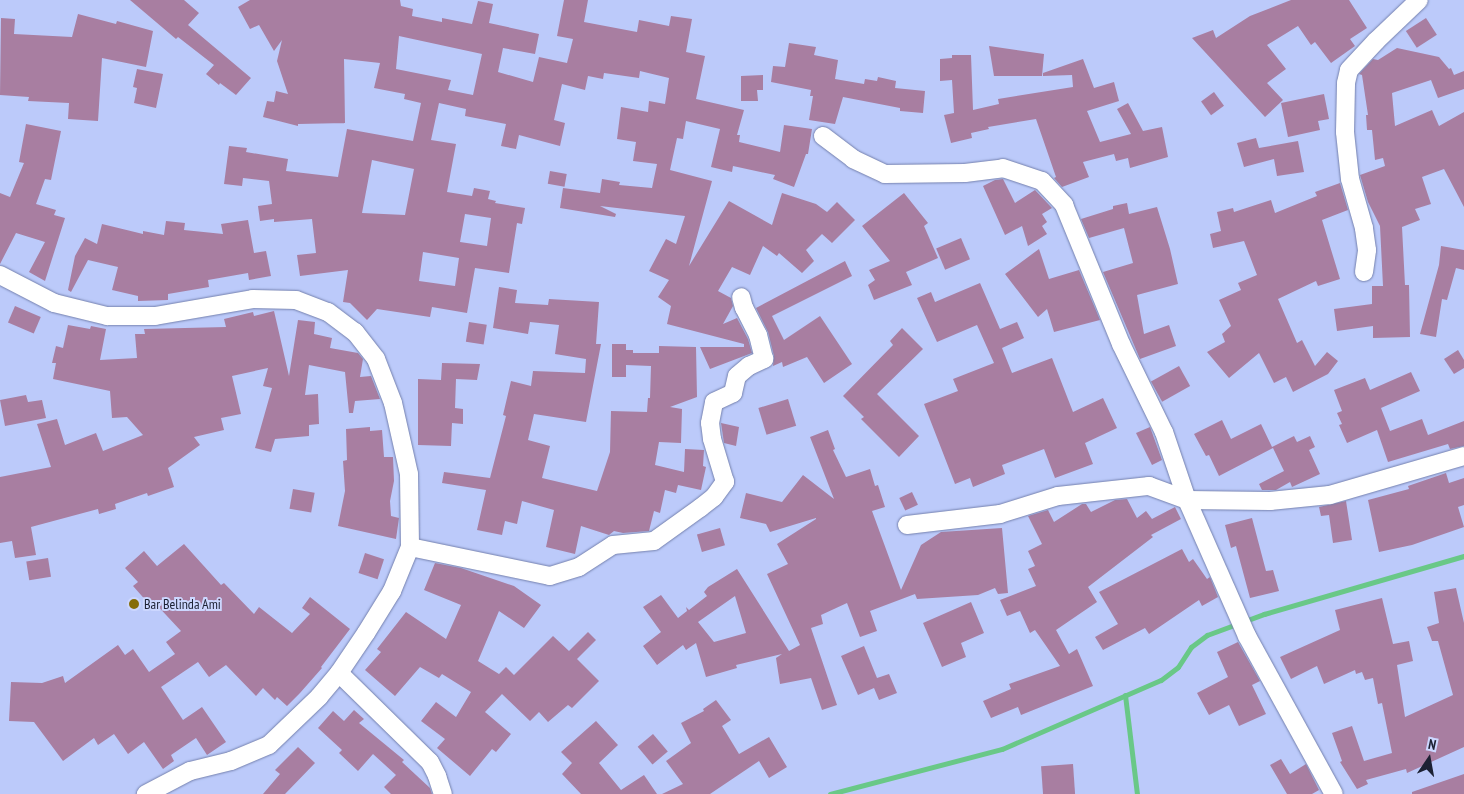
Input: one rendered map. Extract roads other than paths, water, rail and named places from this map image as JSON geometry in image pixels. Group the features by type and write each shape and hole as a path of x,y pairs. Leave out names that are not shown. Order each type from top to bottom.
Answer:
{"street":[{"path":"1364,272 1367,250 1362,218 1350,179 1344,132 1346,83 1349,70 1419,0"},
{"path":"823,136 853,159 885,174 965,173 1003,168 1042,180 1064,205 1121,344 1164,432 1187,500 1235,608 1248,636 1334,794"},
{"path":"0,275 54,303 107,316 155,316 253,299 296,300 328,312 355,332 376,359 393,403 409,474 410,547 392,591 339,673 319,697 269,745 231,761 190,770 146,794"},
{"path":"410,547 550,576 579,567 613,545 654,541 700,508 714,497 725,482 712,439 710,423 714,402 733,393 737,376 749,366 764,359 758,335 744,308 741,297"},
{"path":"906,525 1000,514 1058,496 1149,486 1187,500 1270,501 1330,495 1464,456"},
{"path":"339,673 430,762 443,794"}],"waterway":[{"path":"830,794 1002,749 1161,680 1178,667 1191,647 1207,635 1264,614 1464,556"},
{"path":"1125,695 1137,794"}],"place":[{"name":"Bar Belinda Ami","path":"134,604"}]}
